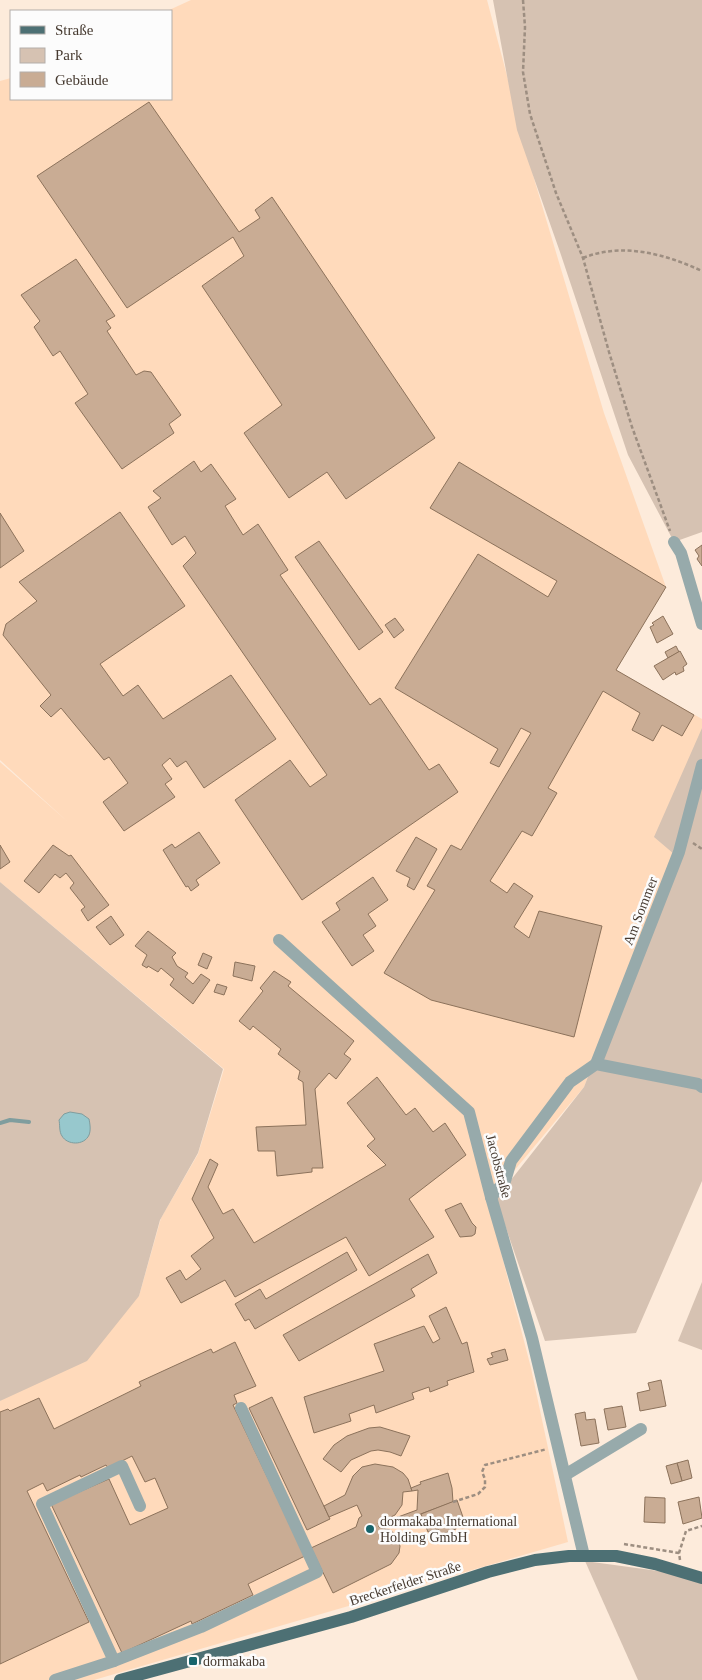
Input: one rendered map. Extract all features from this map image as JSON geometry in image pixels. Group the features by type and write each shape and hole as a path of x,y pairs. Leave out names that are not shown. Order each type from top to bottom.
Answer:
{"main road":[{"name":"Breckerfelder Straße","path":"120,1680 351,1617 515,1564 554,1557 616,1556 639,1560 702,1578"}],"street":[{"path":"674,542 681,553 702,624"},
{"name":"Am Sommer","path":"596,1064 679,852 702,765"},
{"name":"Jacobstraße","path":"279,940 469,1112 491,1197 532,1338 584,1556"},
{"path":"491,1197 505,1181 511,1161 570,1082 596,1064 698,1084 702,1087"},
{"path":"55,1680 114,1661 201,1627 317,1572 241,1408"},
{"path":"565,1475 641,1429"},
{"path":"114,1661 42,1504 122,1466 140,1506"}],"path":[{"path":"523,0 525,27 523,72 530,114 556,193 583,258 632,427 674,542"},
{"path":"583,258 595,253 614,250 648,252 702,271"},
{"path":"453,1502 478,1494 485,1487 485,1479 482,1472 485,1465 558,1446"},
{"path":"624,1544 679,1553 686,1531 702,1526"}],"shaded area":[{"path":"191,0 487,0 535,182 604,413 666,587 616,670 702,719 702,728 674,853 584,1087 488,1202 531,1368 568,1542 94,1680 0,1680 0,1401 139,1296 161,1218 198,1154 224,1069 0,882 0,762 68,822 0,760 0,81 10,78 10,100 172,100 172,10 169,10"}],"green space":[{"path":"493,0 702,0 702,532 674,542 628,455 517,130"},
{"path":"702,728 702,1181 636,1333 545,1341 496,1199 584,1087 674,854 654,837"},
{"path":"0,882 223,1069 198,1153 160,1220 139,1296 87,1361 0,1401"},
{"path":"702,1282 702,1350 678,1341"},
{"path":"585,1561 673,1573 702,1581 702,1680 638,1680"}],"water":[{"path":"70,1112 82,1114 89,1119 90,1133 87,1139 80,1143 71,1143 64,1139 61,1134 59,1120 64,1114"}],"building":[{"path":"149,102 239,232 260,218 255,210 272,197 435,438 346,499 327,472 289,498 244,433 282,405 202,286 244,256 233,237 127,308 37,176"},
{"path":"76,259 115,316 106,321 111,328 107,331 136,375 144,371 151,372 181,415 169,424 174,433 122,469 75,403 88,394 60,351 53,356 34,327 40,321 21,295"},
{"path":"194,461 201,472 211,464 236,499 225,506 243,535 258,524 288,570 280,575 370,705 380,698 429,770 439,764 458,792 302,900 235,800 290,760 310,787 327,775 183,566 196,553 185,536 172,545 148,507 161,498 153,491"},
{"path":"459,462 666,587 616,670 694,715 682,736 662,725 653,741 632,730 640,713 603,691 548,788 557,793 532,836 522,831 490,881 507,893 514,883 533,896 514,927 529,938 539,911 602,926 574,1037 431,1000 384,973 435,890 427,886 451,845 461,850 531,733 521,728 499,767 490,763 498,749 395,688 478,554 548,597 557,581 430,508"},
{"path":"120,512 185,606 100,664 123,696 138,685 163,719 231,675 276,739 204,788 186,761 177,767 170,758 162,765 172,779 165,784 175,797 124,831 103,802 128,783 109,757 104,760 61,708 51,717 40,706 51,695 3,635 6,624 37,601 19,582"},
{"path":"0,513 24,551 0,568"},
{"path":"319,541 383,632 359,650 295,557"},
{"path":"702,545 702,566 697,559 699,556 695,550"},
{"path":"663,616 673,634 657,643 650,627 654,625 652,623"},
{"path":"395,618 404,630 394,638 385,625"},
{"path":"676,646 679,652 668,658 665,652"},
{"path":"680,651 687,664 683,667 684,671 676,675 675,672 663,680 654,666"},
{"path":"199,832 220,863 196,880 199,885 191,891 188,886 186,887 163,850 172,844 175,848"},
{"path":"416,837 437,849 414,890 407,886 410,878 396,871"},
{"path":"0,845 10,862 0,869"},
{"path":"53,845 69,856 71,855 109,905 88,921 81,910 85,907 70,888 74,883 66,873 60,878 55,874 39,893 24,881"},
{"path":"373,877 388,900 368,914 376,926 363,935 374,951 352,966 322,922 340,910 336,903"},
{"path":"111,916 124,935 110,945 96,927"},
{"path":"148,931 176,953 172,957 177,966 188,973 185,977 193,984 201,974 210,980 193,1004 170,985 174,979 161,968 158,972 142,965 147,955 135,946"},
{"path":"203,953 212,957 207,969 198,965"},
{"path":"235,962 255,966 252,981 233,976"},
{"path":"274,971 291,982 288,986 354,1041 344,1054 351,1059 336,1079 329,1073 315,1089 323,1168 312,1168 312,1172 277,1176 275,1151 258,1151 256,1127 306,1125 303,1082 298,1079 300,1071 278,1054 281,1049 253,1026 250,1030 239,1021 263,991 260,988"},
{"path":"217,984 227,987 224,995 214,992"},
{"path":"377,1077 406,1115 415,1108 433,1132 445,1123 466,1155 409,1199 434,1237 369,1276 346,1237 235,1297 225,1280 181,1303 166,1278 180,1270 186,1280 201,1269 191,1256 214,1238 192,1199 210,1159 218,1164 208,1187 223,1214 233,1209 254,1243 386,1165 367,1146 375,1139 347,1103"},
{"path":"461,1203 476,1227 475,1234 472,1236 460,1237 445,1210"},
{"path":"347,1252 357,1270 255,1329 249,1319 245,1321 235,1304 260,1289 266,1299"},
{"path":"428,1254 437,1273 411,1289 415,1296 299,1361 283,1335"},
{"path":"446,1307 462,1344 467,1342 474,1372 447,1381 448,1385 430,1392 429,1387 412,1393 414,1399 376,1413 374,1405 349,1414 351,1421 314,1433 304,1397 384,1371 374,1344 424,1326 433,1343 440,1339 429,1316"},
{"path":"235,1342 256,1386 234,1395 237,1403 233,1405 305,1556 248,1584 253,1595 192,1624 191,1621 122,1653 51,1504 109,1479 130,1525 168,1508 155,1478 145,1482 132,1456 108,1468 106,1465 81,1477 80,1475 47,1491 43,1483 27,1491 89,1622 0,1664 0,1412 8,1409 10,1411 39,1398 54,1429 141,1386 139,1382 211,1349 213,1353"},
{"path":"505,1349 508,1360 490,1365 487,1359 493,1357 491,1353"},
{"path":"661,1380 666,1406 640,1411 637,1393 650,1390 648,1383"},
{"path":"272,1397 330,1519 307,1530 249,1408"},
{"path":"622,1406 626,1427 608,1430 604,1409"},
{"path":"585,1412 586,1420 595,1419 599,1443 581,1446 575,1414"},
{"path":"380,1427 410,1436 401,1456 378,1450 371,1451 351,1460 341,1472 323,1459 334,1445 347,1436 369,1428"},
{"path":"688,1460 692,1478 682,1481 677,1463"},
{"path":"677,1463 682,1481 671,1484 666,1466"},
{"name":"dormakaba International Holding GmbH","path":"375,1464 393,1467 403,1473 408,1479 412,1491 403,1492 402,1505 395,1515 378,1523 379,1527 390,1530 396,1535 400,1546 399,1553 391,1564 333,1593 311,1548 356,1527 359,1518 362,1516 357,1505 329,1517 324,1506 345,1495 353,1476 362,1467"},
{"path":"448,1473 453,1502 383,1528 379,1527 379,1524 417,1510 418,1490 412,1491 411,1488 421,1484 420,1482"},
{"path":"645,1497 665,1498 665,1523 644,1522"},
{"path":"699,1497 702,1518 683,1524 678,1502"},
{"path":"457,1500 464,1520 455,1523 456,1529 440,1535 438,1529 428,1532 421,1514"}],"waterway":[{"path":"0,1123 10,1120 29,1122"}],"place":[{"name":"dormakaba International Holding GmbH","path":"370,1529"},
{"name":"dormakaba","path":"193,1661"}]}
